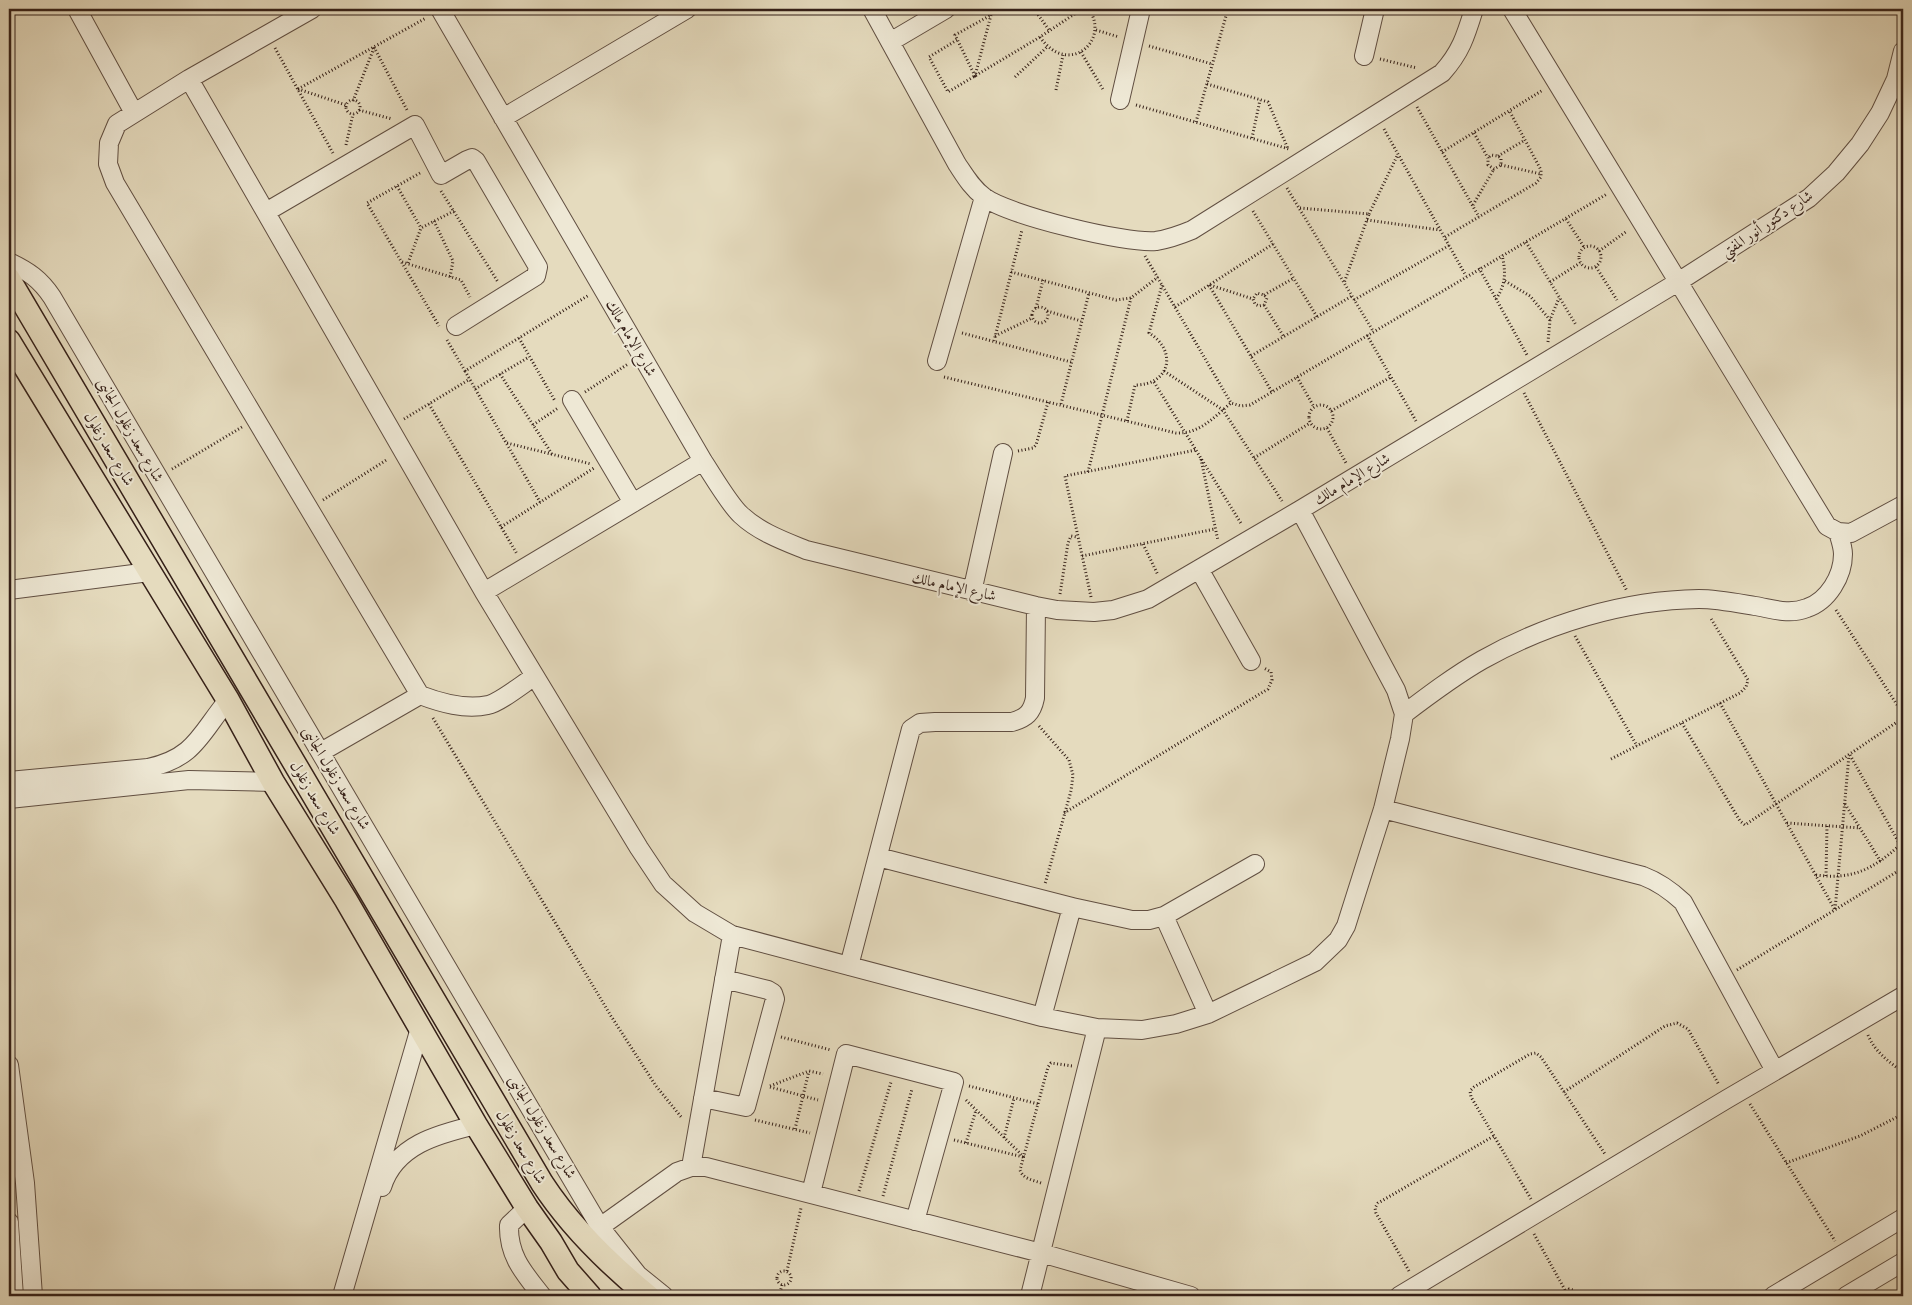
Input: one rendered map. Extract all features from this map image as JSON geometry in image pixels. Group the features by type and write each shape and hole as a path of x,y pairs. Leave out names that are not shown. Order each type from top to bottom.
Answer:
{"main road":[{"name":"شارع سعد زغلول","path":"9,279 557,1205 622,1276 648,1296"},
{"name":"شارع سعد زغلول","path":"9,341 149,572 170,602 228,700 273,782 346,900 476,1125 568,1270 590,1296"},
{"path":"346,900 368,887"}],"street":[{"path":"77,9 134,112"},
{"path":"312,9 189,79 117,124 109,143 108,164 115,183 420,695 450,704 466,706 490,705 535,676"},
{"name":"شارع الإمام مالك","path":"440,9 703,461 741,514 761,529 783,541 806,550 972,592 1057,610 1094,612 1131,606 1148,599 1678,282"},
{"path":"503,118 687,9"},
{"path":"872,9 957,164 968,182 984,197 1003,207 1026,215 1136,241 1165,239 1192,230 1442,73 1455,58 1464,41 1474,9"},
{"path":"890,42 946,9"},
{"path":"1120,100 1141,9"},
{"path":"1364,56 1375,9"},
{"path":"1512,9 1827,526 1838,532 1851,532 1903,505"},
{"name":"شارع دكتور أنور المفتي","path":"1678,282 1809,198 1836,173 1860,144 1880,113 1896,79 1903,51"},
{"path":"189,79 484,592 639,848 663,884 695,913 732,935 1042,1017 1097,1028 1142,1030 1176,1024 1208,1014 1315,962 1338,940 1346,926 1383,809 1404,714 1396,690 1296,512"},
{"path":"266,212 415,125 439,169 472,158 476,161 538,267 536,276 456,326"},
{"path":"937,361 984,197"},
{"name":"شارع سعد زغلول الجانبى","path":"9,262 34,275 44,285 600,1226 638,1275 664,1296"},
{"path":"566,404 633,503"},
{"path":"972,592 1003,454"},
{"path":"484,592 703,461"},
{"path":"1404,714 1441,686 1482,660 1524,639 1568,622 1635,606 1700,599 1786,612 1808,608 1826,595 1839,576 1843,554 1838,532"},
{"path":"1199,569 1250,660"},
{"path":"9,590 149,572"},
{"path":"850,966 911,729 915,725 935,722 1012,722 1029,714 1035,698 1036,606"},
{"path":"321,752 420,695"},
{"path":"9,781 164,765 178,759 190,749 228,700"},
{"path":"9,799 189,780 273,782"},
{"path":"1383,809 1658,881 1683,902 1775,1071"},
{"path":"878,857 1072,907 1132,920 1149,920 1164,916 1255,864"},
{"path":"1042,1017 1072,907"},
{"path":"1164,916 1208,1014"},
{"path":"691,1167 732,935"},
{"path":"703,1098 754,1110 766,1033 775,999 773,993 768,990 724,979"},
{"path":"1399,1296 1903,996"},
{"path":"342,1296 420,1028"},
{"path":"1030,1296 1097,1028"},
{"path":"808,1193 826,1136 846,1054 917,1072 954,1085 915,1221"},
{"path":"9,1065 25,1183 33,1296"},
{"path":"352,1296 384,1182 394,1165 407,1151 424,1140 442,1133 476,1125"},
{"path":"600,1226 677,1172 691,1167 713,1168 1041,1252 1191,1296"},
{"path":"527,1208 509,1225 510,1242 522,1270 542,1296"},
{"path":"1773,1296 1903,1218"},
{"path":"9,1222 14,1296"},
{"path":"1846,1296 1903,1262"}],"path":[{"path":"298,89 440,9"},
{"path":"1034,9 1049,30"},
{"path":"957,40 929,57 948,92 1040,37 1082,9"},
{"path":"1040,37 1047,47 1054,52 1063,55 1081,52 1091,42 1096,30 1094,17 1089,9"},
{"path":"1196,122 1228,9"},
{"path":"991,15 975,76 955,36 991,15"},
{"path":"1096,30 1212,64"},
{"path":"267,34 341,168"},
{"path":"298,89 346,105 353,101 374,47"},
{"path":"374,47 415,125"},
{"path":"1016,77 1047,47"},
{"path":"1081,52 1107,95 1111,98 1311,156"},
{"path":"1056,90 1063,55"},
{"path":"1364,56 1442,73"},
{"path":"1442,152 1556,82"},
{"path":"1207,84 1268,102 1288,149"},
{"path":"1410,94 1479,217"},
{"path":"1252,138 1260,100"},
{"path":"353,101 360,106 359,110"},
{"path":"346,105 346,110 353,114"},
{"path":"359,110 415,125"},
{"path":"353,114 359,110"},
{"path":"1445,237 1536,184 1541,177 1541,170 1510,112"},
{"path":"341,168 353,114"},
{"path":"1376,115 1466,276"},
{"path":"1474,133 1488,158 1488,165 1494,169"},
{"path":"1488,158 1491,155 1498,156 1525,140"},
{"path":"1344,283 1369,214 1398,153"},
{"path":"1498,156 1501,158 1500,166"},
{"path":"1473,206 1494,169 1500,166 1541,174"},
{"path":"506,295 440,190 439,169 397,186 367,203 540,502"},
{"path":"1280,175 1373,331"},
{"path":"397,186 421,228"},
{"path":"1136,241 1232,403 1250,406 1373,331 1620,186"},
{"path":"1245,197 1317,318"},
{"path":"1300,208 1369,214"},
{"path":"408,264 421,228 454,211"},
{"path":"994,339 1026,215"},
{"path":"1566,219 1584,247"},
{"path":"1367,220 1441,230"},
{"path":"434,221 453,261 450,277"},
{"path":"1599,251 1642,222"},
{"path":"1526,242 1584,338"},
{"path":"1175,307 1273,244"},
{"path":"1251,356 1450,245"},
{"path":"1580,264 1587,268 1596,267 1601,260 1599,251 1592,246 1584,247"},
{"path":"1580,264 1579,255 1584,247"},
{"path":"1496,299 1505,281 1502,255"},
{"path":"401,262 461,280 478,312"},
{"path":"1550,282 1580,264"},
{"path":"1596,267 1626,313"},
{"path":"1479,268 1535,368"},
{"path":"1011,272 1116,300 1131,298 1158,277"},
{"path":"1253,300 1257,294 1264,295 1294,278"},
{"path":"1032,318 1043,280"},
{"path":"1505,281 1530,296 1550,320"},
{"path":"1127,421 1135,385 1145,385 1154,382 1164,371 1167,360 1166,349 1159,339 1149,333 1162,284"},
{"path":"1209,285 1253,300 1259,306 1264,306"},
{"path":"1209,285 1272,392"},
{"path":"465,371 602,287"},
{"path":"1060,404 1089,293"},
{"path":"1264,295 1266,298 1264,306 1284,337"},
{"path":"1550,359 1548,333 1550,320 1560,297"},
{"path":"1088,472 1131,298"},
{"path":"1036,308 1044,308 1047,311 1082,321"},
{"path":"1032,318 1039,323 1043,322 1046,319 1047,311"},
{"path":"994,339 1032,318"},
{"path":"946,329 994,339 1070,362"},
{"path":"1367,335 1424,435"},
{"path":"519,338 529,357 566,404"},
{"path":"475,389 529,357"},
{"path":"937,361 938,371 943,376 1176,433 1186,434 1199,429 1232,403"},
{"path":"1164,371 1223,410 1254,458 1296,512"},
{"path":"500,374 552,454"},
{"path":"1297,377 1314,407"},
{"path":"1331,411 1391,377"},
{"path":"390,427 470,379"},
{"path":"1517,379 1635,606"},
{"path":"1154,382 1250,539"},
{"path":"1003,454 1032,448 1036,445 1048,402"},
{"path":"429,404 525,568"},
{"path":"1324,405 1331,411 1333,420 1327,428 1318,429 1310,423 1309,414 1314,407 1324,405"},
{"path":"158,478 256,419"},
{"path":"1254,458 1310,423"},
{"path":"1327,428 1354,477"},
{"path":"501,527 598,466 506,443"},
{"path":"309,509 403,449"},
{"path":"1094,612 1065,476 1196,450"},
{"path":"1200,456 1221,556"},
{"path":"1082,556 1215,529"},
{"path":"1057,610 1068,542 1071,536 1078,537"},
{"path":"1143,544 1165,589"},
{"path":"1826,595 1903,714"},
{"path":"1611,759 1740,694 1746,687 1748,680 1700,599"},
{"path":"1568,622 1637,746"},
{"path":"1064,813 1268,689 1272,680 1271,672 1250,660"},
{"path":"420,695 611,1016 656,1086 696,1136"},
{"path":"1720,703 1835,910"},
{"path":"1029,714 1069,760 1073,775 1041,899"},
{"path":"1682,723 1740,821 1745,824 1903,718"},
{"path":"1835,910 1849,755"},
{"path":"1849,755 1903,850"},
{"path":"1845,804 1881,862"},
{"path":"1786,823 1860,828"},
{"path":"1826,876 1827,826"},
{"path":"1816,875 1838,876 1854,874 1881,862 1900,845"},
{"path":"1724,978 1903,868"},
{"path":"1861,1021 1871,1042 1885,1060 1903,1072"},
{"path":"1564,1092 1665,1026 1677,1023 1688,1029 1734,1095 1786,1163 1843,1254"},
{"path":"766,1033 846,1054"},
{"path":"1565,1290 1533,1216 1470,1091 1536,1052 1614,1167"},
{"path":"1057,1188 1026,1178 1021,1174 1020,1170 1048,1067 1051,1063 1087,1068"},
{"path":"854,1205 895,1067"},
{"path":"795,1129 809,1071"},
{"path":"770,1086 809,1071 840,1077"},
{"path":"879,1211 917,1072"},
{"path":"954,1085 1038,1104"},
{"path":"954,1085 976,1110 1024,1157"},
{"path":"767,1095 770,1086"},
{"path":"770,1086 833,1104"},
{"path":"1004,1138 1014,1098"},
{"path":"759,1121 754,1110 744,1117 759,1121 826,1136"},
{"path":"966,1143 976,1110"},
{"path":"1786,1163 1860,1136 1903,1114"},
{"path":"939,1136 1024,1157"},
{"path":"1418,1285 1376,1213 1375,1208 1378,1203 1494,1136"},
{"path":"787,1271 808,1193"},
{"path":"782,1286 777,1280 777,1276 783,1271 787,1271"},
{"path":"782,1286 790,1284 792,1281 790,1273 787,1271"},
{"path":"779,1296 782,1286"},
{"path":"1561,1296 1565,1290"},
{"path":"1565,1290 1573,1290 1576,1296"}]}
